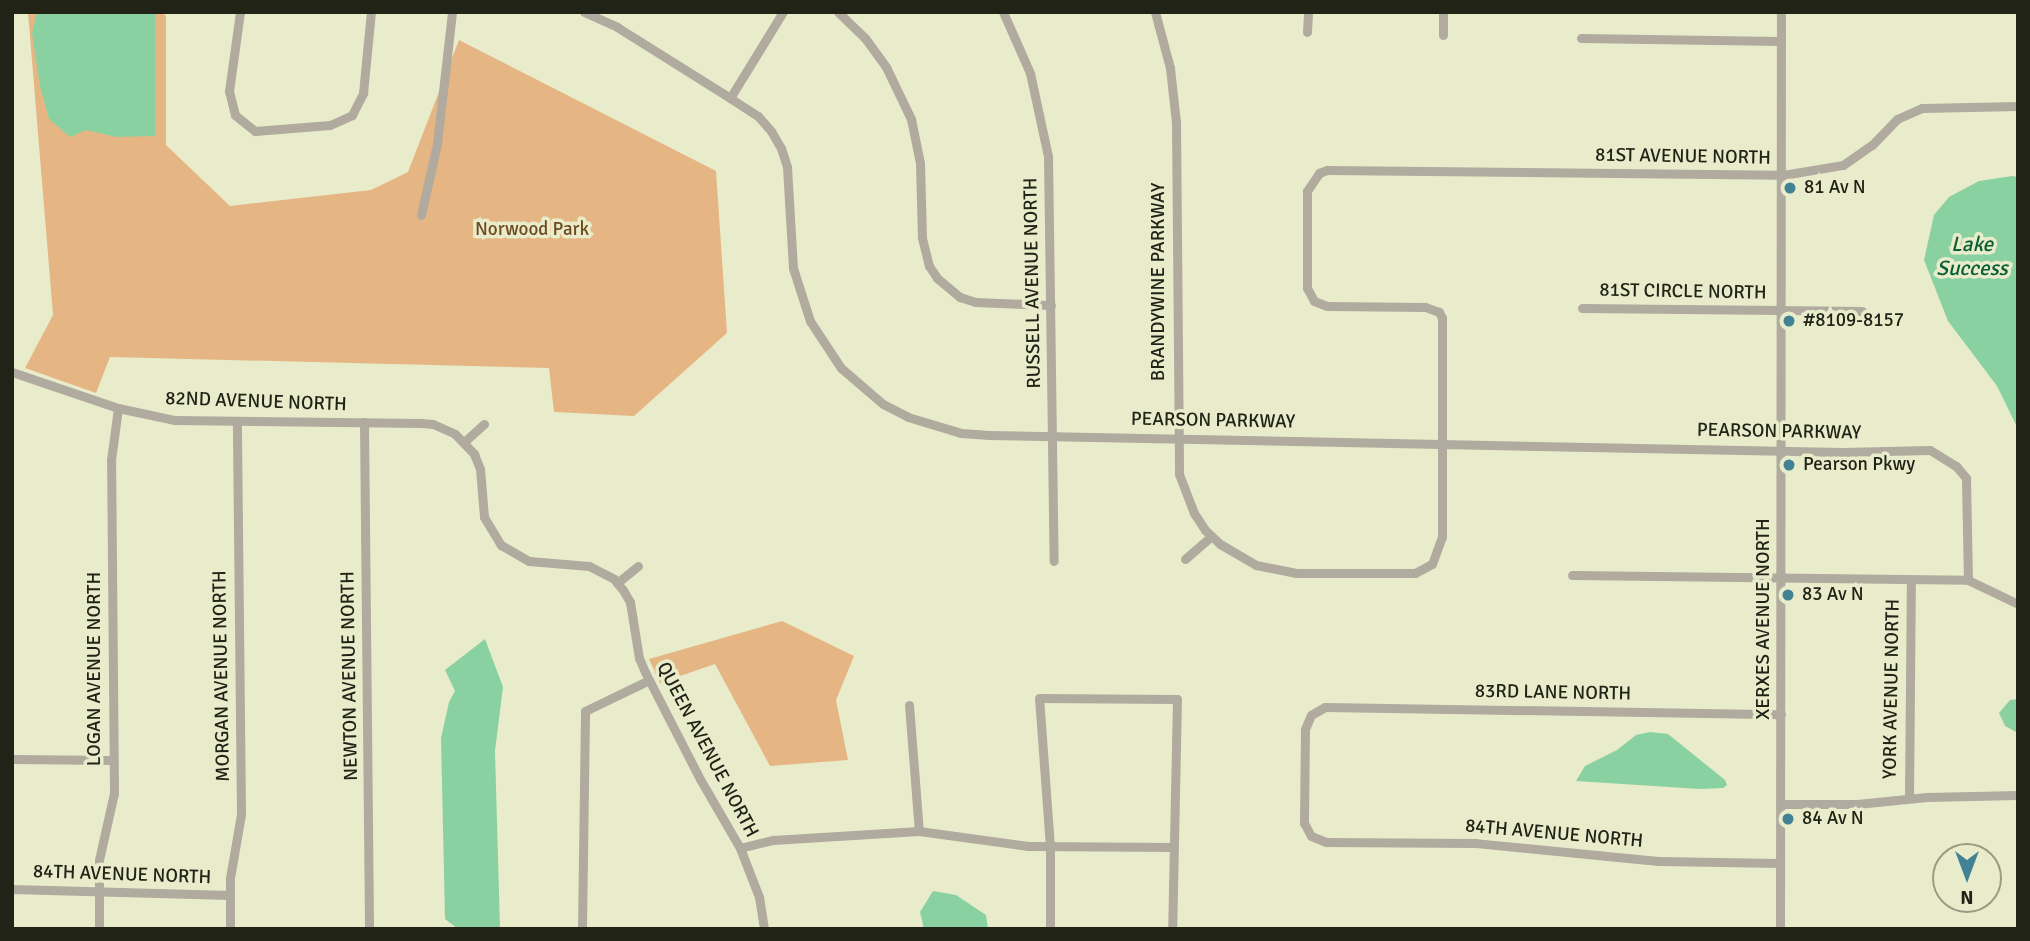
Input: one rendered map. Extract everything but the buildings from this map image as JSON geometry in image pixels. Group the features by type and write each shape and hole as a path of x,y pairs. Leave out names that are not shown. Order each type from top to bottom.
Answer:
{"street":[{"path":"240,12 229,91 235,114 255,131 330,125 352,114 363,93 371,12"},
{"path":"421,215 437,144 452,12"},
{"name":"PEARSON PARKWAY","path":"584,12 617,27 758,116 781,148 789,186 790,240 800,295 824,346 841,368 883,404 933,426 961,433 1052,436 1782,450 1917,448 1930,450 1963,471 1968,487 1968,579"},
{"path":"730,97 783,12"},
{"path":"838,12 865,38 886,67 911,119 920,163 922,238 929,266 937,278 960,297 975,302 1051,305"},
{"name":"RUSSELL AVENUE NORTH","path":"1003,12 1030,74 1044,128 1049,183 1054,561"},
{"name":"BRANDYWINE PARKWAY","path":"1155,12 1170,68 1176,122 1179,474 1185,494 1211,536 1237,556 1276,570 1405,574 1432,564 1442,537 1443,442"},
{"path":"1307,32 1308,12"},
{"path":"1443,12 1443,35"},
{"name":"XERXES AVENUE NORTH","path":"1780,929 1783,310 1781,12"},
{"path":"1581,38 1781,41"},
{"name":"81ST AVENUE NORTH","path":"1443,442 1444,325 1439,312 1425,307 1328,306 1314,301 1309,295 1307,191 1312,179 1328,170 1783,175 1843,165 1872,145 1897,118 1922,108 2018,106"},
{"name":"81ST CIRCLE NORTH","path":"1582,308 1783,310"},
{"path":"1783,310 1862,311"},
{"name":"82ND AVENUE NORTH","path":"12,372 118,408 174,420 421,423 444,428 464,442"},
{"name":"LOGAN AVENUE NORTH","path":"99,929 98,893 102,844 112,811 111,460 118,408"},
{"name":"MORGAN AVENUE NORTH","path":"230,929 231,861 241,814 237,421"},
{"name":"NEWTON AVENUE NORTH","path":"364,422 369,929"},
{"path":"484,424 464,442 480,469 484,517 501,545 529,561 589,566 617,583 638,566"},
{"path":"1185,559 1211,536"},
{"path":"1572,575 1781,580 1968,579 2018,604"},
{"name":"YORK AVENUE NORTH","path":"1909,799 1911,579"},
{"name":"QUEEN AVENUE NORTH","path":"617,583 630,602 639,658 649,680 700,779 740,848 759,897 764,929"},
{"path":"582,929 585,711 649,680"},
{"path":"1050,929 1050,847 1039,698 1177,699 1172,929"},
{"path":"909,705 919,831"},
{"name":"83RD LANE NORTH","path":"1326,842 1311,836 1304,822 1305,729 1311,715 1325,708 1781,714"},
{"path":"12,760 113,760"},
{"path":"1780,804 1857,804 2018,795"},
{"path":"740,848 773,839 919,831 1050,847 1174,847"},
{"name":"84TH AVENUE NORTH","path":"1326,842 1476,843 1658,860 1780,863"},
{"name":"84TH AVENUE NORTH","path":"12,889 230,895"}],"green space":[{"name":"Norwood Park","path":"28,12 162,12 166,16 166,145 230,206 371,190 408,172 459,40 716,171 727,333 634,416 554,412 549,368 110,357 96,393 25,368 53,315"},
{"path":"782,621 854,656 836,700 848,760 770,766 715,664 660,683 649,659"}],"water":[{"path":"37,12 155,12 155,136 116,137 86,130 70,137 49,119 40,86 32,33"},
{"name":"Lake Success","path":"2018,177 2018,429 1997,386 1948,321 1924,260 1934,215 1949,197 1979,181"},
{"path":"485,639 503,687 495,751 500,928 458,929 445,919 441,738 449,702 455,691 445,670"},
{"path":"2018,699 2018,733 2005,726 1999,713 2010,700"},
{"path":"1650,732 1668,734 1725,780 1727,785 1723,788 1700,789 1576,781 1585,766 1617,750 1636,735"},
{"path":"933,891 956,895 986,915 988,929 924,929 920,912"}],"place":[{"name":"81 Av N","path":"1790,188"},
{"name":"#8109-8157","path":"1789,321"},
{"name":"Pearson Pkwy","path":"1789,465"},
{"name":"83 Av N","path":"1788,595"},
{"name":"84 Av N","path":"1788,819"}]}
